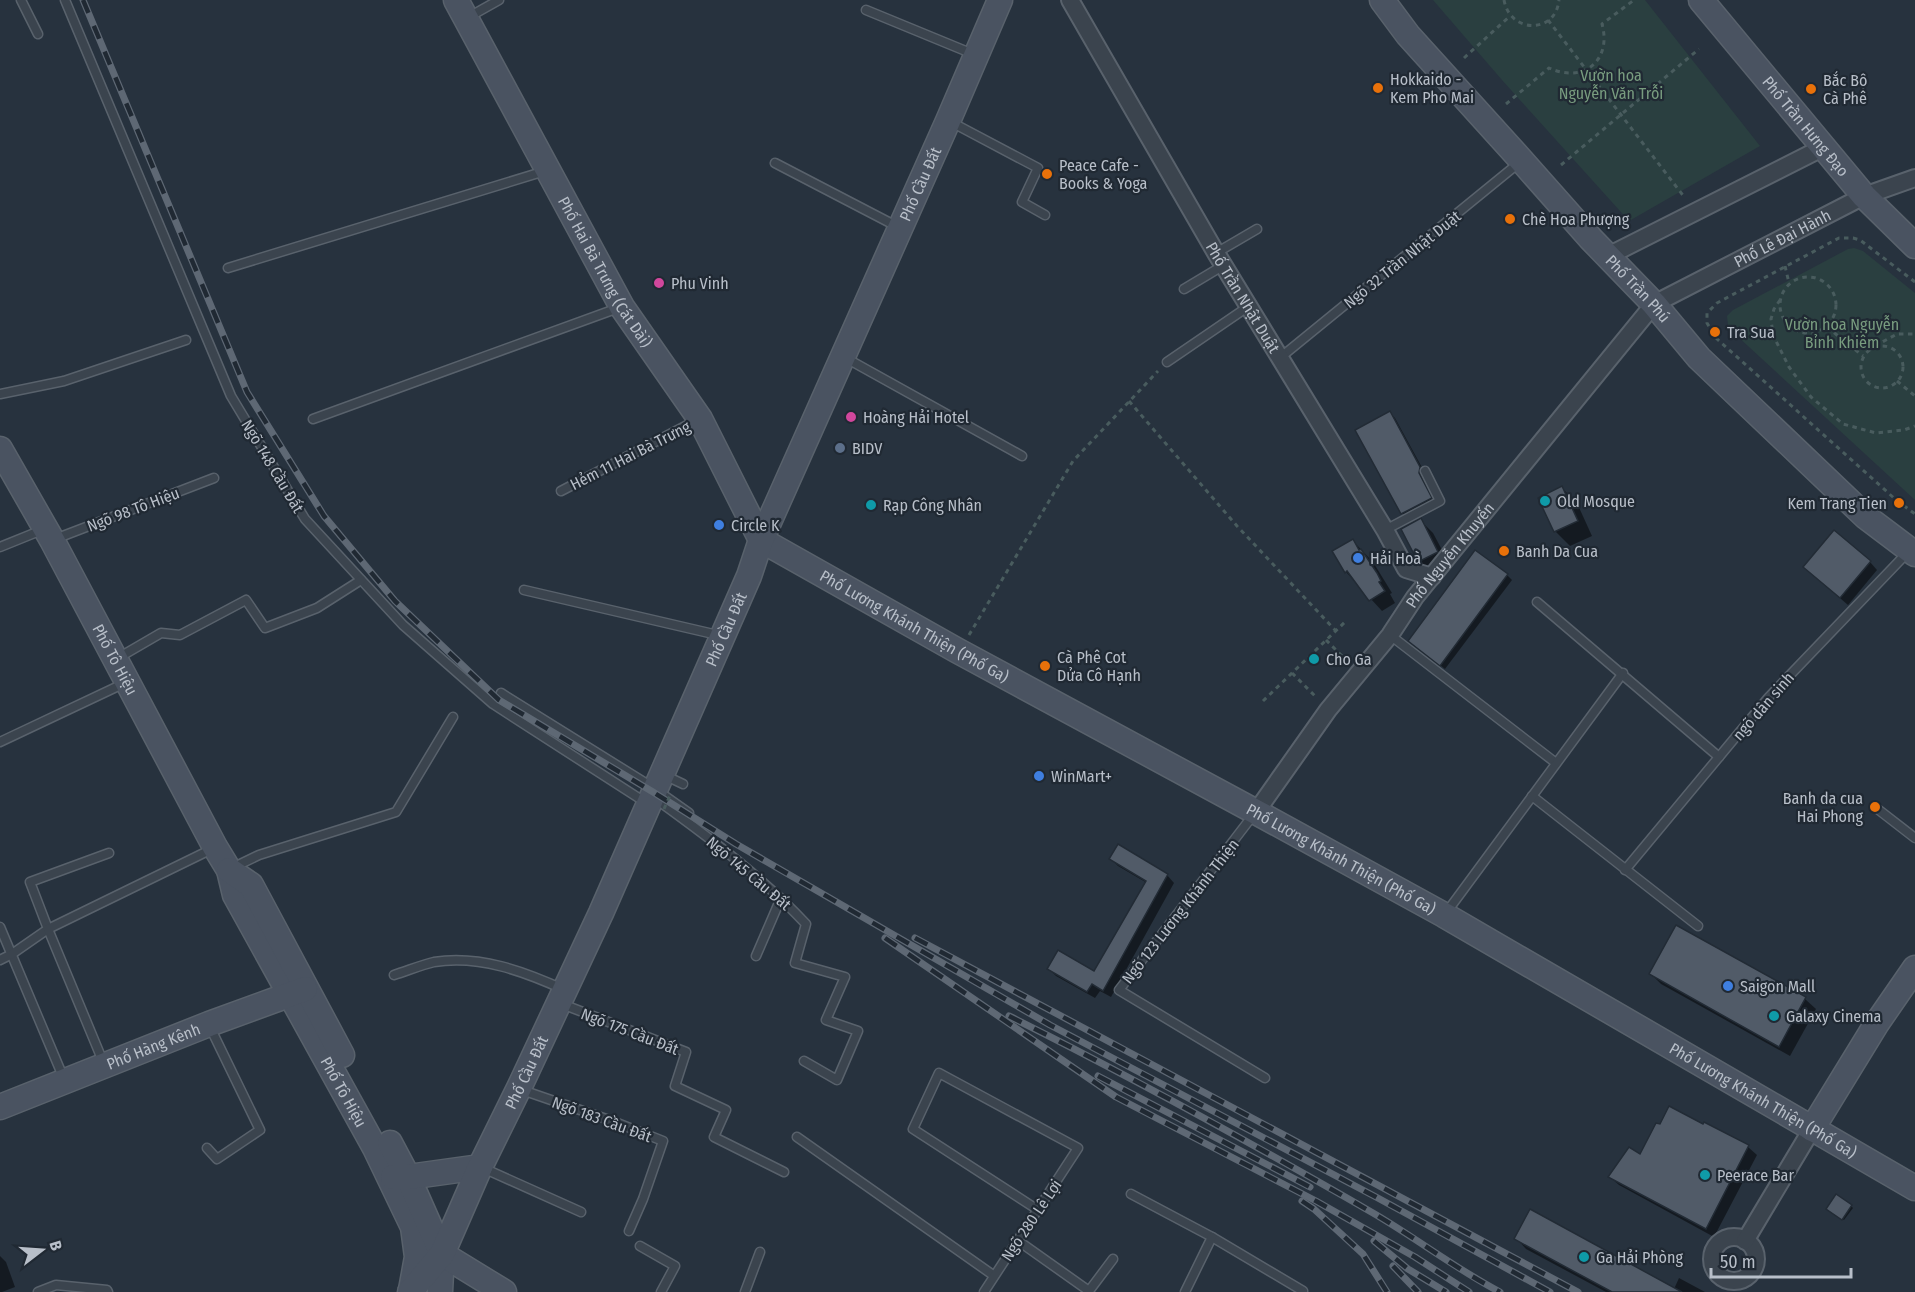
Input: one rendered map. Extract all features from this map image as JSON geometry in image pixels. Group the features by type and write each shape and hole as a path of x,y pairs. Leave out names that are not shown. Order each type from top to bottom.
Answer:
{"main road":[{"name":"Phố Cầu Đất","path":"442,1254 480,1167 660,794 722,636 749,576 761,540 1000,0"},
{"name":"Phố Trần Phú","path":"1382,0 1408,34 1654,304 1699,358 1866,517 1912,552"},
{"name":"Phố Trần Hưng Đạo","path":"1701,0 1822,148 1864,196 1915,246"},
{"name":"Phố Hai Bà Trưng (Cát Dài)","path":"461,9 622,307 700,419 761,540"},
{"name":"Phố Tô Hiệu","path":"2,455 49,535 229,870 235,895 298,991 375,1148 399,1177 442,1254"},
{"name":"Phố Lương Khánh Thiện (Phố Ga)","path":"761,540 958,651 1444,915 1915,1188"},
{"path":"1812,1129 1877,1023 1915,968"},
{"name":"Phố Hàng Kênh","path":"0,1107 298,991"},
{"path":"399,1177 480,1167"},
{"name":"Phố Tô Hiệu","path":"399,1177 413,1227 417,1257 411,1291"},
{"path":"411,1291 442,1254"},
{"path":"440,1292 442,1254"},
{"path":"442,1254 504,1292"}],"street":[{"name":"Phố Trần Nhật Duật","path":"1070,0 1220,259 1385,530 1406,569 1415,597"},
{"path":"1608,256 1822,148"},
{"name":"Phố Lê Đại Hành","path":"1654,304 1864,196 1915,178"},
{"name":"Phố Nguyễn Khuyến","path":"1256,812 1328,710 1390,635 1415,597 1654,304"},
{"path":"1406,569 1432,577"},
{"path":"1746,1241 1812,1129"}],"lane":[{"path":"21,0 38,34"},
{"name":"Ngõ 148 Cầu Đất","path":"65,0 231,396 305,519 403,624 493,704 660,794"},
{"path":"461,9 500,0"},
{"path":"866,10 976,55"},
{"path":"948,121 1038,168 1022,202 1045,215"},
{"name":"Ngõ 32 Trần Nhật Duật","path":"1281,357 1522,160"},
{"path":"775,163 900,228"},
{"path":"228,268 548,170"},
{"path":"1184,289 1257,229"},
{"path":"1167,362 1249,306"},
{"path":"313,419 622,307"},
{"path":"0,394 64,381 186,340"},
{"path":"843,357 1022,456"},
{"name":"Hẻm 11 Hai Bà Trưng","path":"561,491 700,419"},
{"path":"1385,530 1440,501 1425,471"},
{"name":"Ngõ 98 Tô Hiệu","path":"0,547 49,535 214,478"},
{"name":"ngõ dân sinh","path":"1625,870 1768,698 1912,552"},
{"path":"115,660 161,633 180,635 246,600 265,628 317,608 361,580"},
{"path":"524,590 722,636"},
{"path":"1538,602 1719,757"},
{"path":"1390,635 1557,763"},
{"path":"1444,915 1623,673"},
{"path":"0,742 127,682"},
{"path":"501,693 689,813"},
{"path":"229,870 260,855 396,812 453,717"},
{"path":"660,794 683,784"},
{"name":"Ngõ 145 Cầu Đất","path":"660,794 660,802 782,897 806,924 795,963 845,977 826,1020 858,1031 837,1080 804,1061"},
{"path":"1532,796 1698,926"},
{"path":"1875,807 1915,838"},
{"name":"Ngõ 123 Lương Khánh Thiện","path":"1256,812 1119,990 1265,1078"},
{"path":"0,960 48,929 215,847"},
{"path":"105,1065 30,882 109,853"},
{"path":"756,956 782,897"},
{"path":"0,927 65,1083"},
{"path":"394,975 434,962 483,961 532,975 562,996"},
{"name":"Ngõ 175 Cầu Đất","path":"562,996 686,1052 675,1086 726,1110 714,1137 784,1172"},
{"path":"207,1148 217,1159 260,1130 209,1024"},
{"name":"Ngõ 280 Lê Lợi","path":"984,1292 993,1275 1038,1210 1078,1148 939,1073 913,1130 1038,1210"},
{"name":"Ngõ 183 Cầu Đất","path":"519,1088 615,1122 663,1142 629,1231"},
{"path":"797,1137 993,1275"},
{"path":"480,1167 581,1212"},
{"path":"1131,1194 1212,1237 1303,1291"},
{"path":"1185,1292 1212,1237"},
{"path":"1017,1240 1089,1291 1113,1259"},
{"path":"640,1246 675,1266 662,1292"},
{"path":"745,1292 760,1252"},
{"path":"39,1292 56,1285 107,1290 108,1292"}],"path":[{"path":"1504,0 1510,15 1517,22 1535,26 1554,15 1559,0"},
{"path":"1506,104 1550,68 1561,73 1573,74 1587,70 1596,63 1602,53 1605,36 1602,24 1634,0"},
{"path":"1464,58 1510,15"},
{"path":"1548,20 1688,202"},
{"path":"1561,165 1699,49"},
{"path":"1915,282 1860,240 1839,238 1717,303 1707,314 1707,323 1716,338 1894,499 1915,514"},
{"path":"1785,266 1790,283"},
{"path":"1808,276 1819,278 1834,292 1837,301 1836,311 1827,327 1809,334 1790,327 1784,320 1780,310 1780,300 1783,290 1798,278 1808,276"},
{"path":"1780,300 1771,319 1773,335 1789,367 1811,397 1843,424 1876,434 1915,426"},
{"path":"1827,327 1863,356"},
{"path":"1870,349 1885,346 1898,353 1903,368 1892,386 1877,388 1863,378 1860,371 1863,356 1870,349 1897,334 1915,334"},
{"path":"958,651 1073,461 1167,362"},
{"path":"1897,381 1915,396"},
{"path":"1129,401 1237,526 1336,631"},
{"path":"1263,701 1346,621"},
{"path":"1326,640 1358,673"},
{"path":"1292,673 1328,710"}],"green space":[{"name":"Vườn hoa Nguyễn Văn Trỗi","path":"1433,0 1645,0 1760,146 1629,221"},
{"name":"Vườn hoa Nguyễn Bỉnh Khiêm","path":"1848,249 1863,251 1915,293 1915,500 1736,335 1728,325 1727,316 1733,310"}],"building":[{"path":"1390,411 1420,467 1419,473 1432,498 1401,514 1355,430"},
{"path":"1562,486 1578,521 1554,532 1538,498"},
{"path":"1421,518 1438,552 1418,562 1401,529"},
{"path":"1834,530 1871,561 1840,598 1803,567"},
{"path":"1353,539 1377,573 1381,581 1379,582 1385,591 1369,601 1347,571 1345,573 1332,551"},
{"path":"1475,550 1508,574 1440,666 1408,641"},
{"path":"1118,844 1168,874 1103,991 1092,984 1087,992 1047,969 1058,950 1094,971 1146,881 1109,859"},
{"name":"Saigon Mall","path":"1676,925 1806,997 1779,1047 1649,974"},
{"path":"1669,1106 1749,1145 1706,1229 1608,1177 1629,1147 1640,1154 1656,1123 1660,1124"},
{"path":"1836,1194 1852,1205 1842,1220 1826,1209"},
{"name":"Ga Hải Phòng","path":"1530,1209 1682,1292 1612,1292 1514,1239"}],"railway":[{"path":"83,0 247,392 324,516 395,601 499,700 736,844 1050,1025 1376,1197 1550,1292"},
{"path":"885,938 1116,1097 1316,1201 1415,1257 1469,1292"},
{"path":"915,938 1578,1292"},
{"path":"1009,1016 1147,1087 1283,1162 1373,1213 1500,1292"},
{"path":"1098,1076 1310,1187"},
{"path":"1302,1201 1314,1209 1363,1254 1387,1292"},
{"path":"1374,1241 1408,1269 1446,1292"},
{"path":"1393,1266 1418,1292"}],"place":[{"name":"Hokkaido - Kem Pho Mai","path":"1378,88"},
{"name":"Bắc Bộ Cà Phê","path":"1811,89"},
{"name":"Peace Cafe - Books & Yoga","path":"1047,174"},
{"name":"Chè Hoa Phượng","path":"1510,219"},
{"name":"Phu Vinh","path":"659,283"},
{"name":"Tra Sua","path":"1715,332"},
{"name":"Hoàng Hải Hotel","path":"851,417"},
{"name":"BIDV","path":"840,448"},
{"name":"Old Mosque","path":"1545,501"},
{"name":"Kem Trang Tien","path":"1899,503"},
{"name":"Rạp Công Nhân","path":"871,505"},
{"name":"Circle K","path":"719,525"},
{"name":"Banh Da Cua","path":"1504,551"},
{"name":"Hải Hoà","path":"1358,558"},
{"name":"Cho Ga","path":"1314,659"},
{"name":"Cà Phê Cot Dửa Cô Hạnh","path":"1045,666"},
{"name":"WinMart+","path":"1039,776"},
{"name":"Banh da cua Hai Phong","path":"1875,807"},
{"name":"Saigon Mall","path":"1728,986"},
{"name":"Galaxy Cinema","path":"1774,1016"},
{"name":"Peerace Bar","path":"1705,1175"},
{"name":"Ga Hải Phòng","path":"1584,1257"}]}
